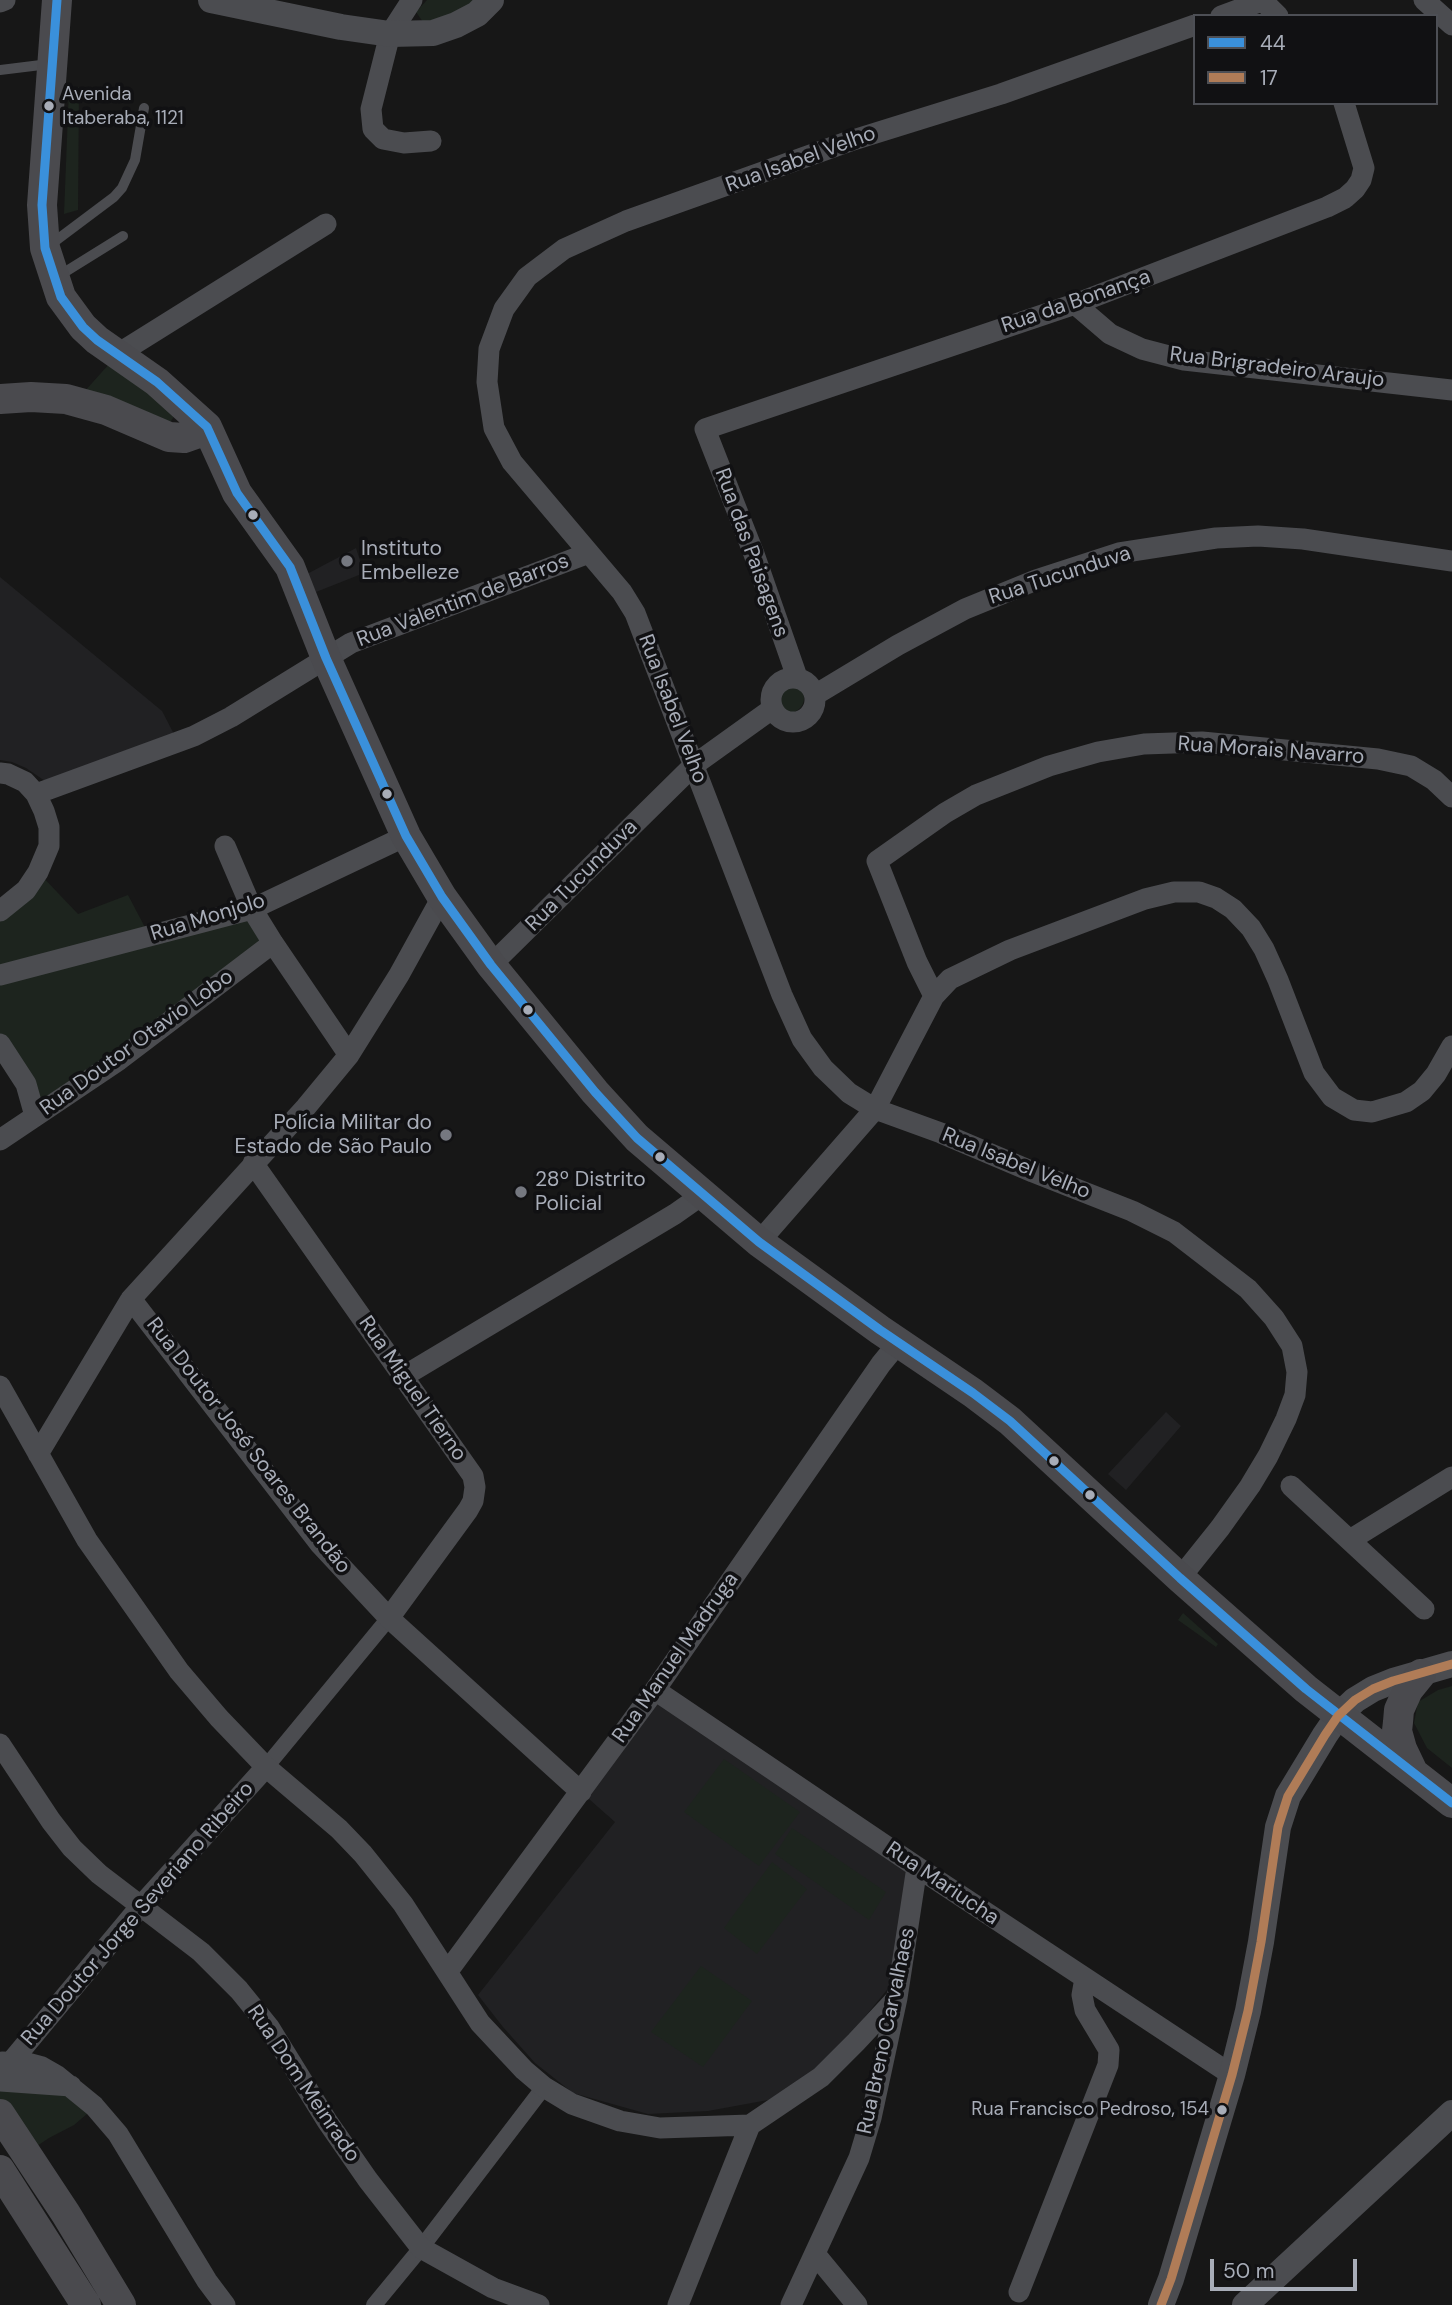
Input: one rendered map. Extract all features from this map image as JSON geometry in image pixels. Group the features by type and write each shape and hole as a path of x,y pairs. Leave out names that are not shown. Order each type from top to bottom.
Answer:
{"main road":[{"path":"57,0 42,205 45,248 54,278 61,297 83,327 156,382 207,427 237,493"},
{"path":"0,399 66,399 106,411 186,446 237,493 290,566 326,658 406,836 442,897 491,965 595,1092 637,1138 759,1242 1010,1422 1180,1578 1338,1716 1452,1803"},
{"path":"169,437 184,438 207,427"},
{"path":"1414,1773 1402,1749 1397,1731 1399,1710 1408,1690 1421,1674"},
{"path":"0,2114 66,2214 121,2305"},
{"path":"0,2170 86,2305"}],"street":[{"path":"211,0 341,27 390,34 433,33 477,14 491,0"},
{"path":"412,0 390,34 371,109 373,129 383,139 404,143 430,141"},
{"path":"1424,0 1452,24"},
{"path":"1231,14 1269,6"},
{"name":"Rua Isabel Velho","path":"1180,1578 1220,1528 1268,1455 1295,1395 1297,1372 1292,1346 1274,1318 1248,1289 1174,1232 1132,1210 875,1109 849,1093 823,1068 802,1040 782,995 635,613 622,593 512,462 495,428 487,382 489,349 504,309 527,277 564,249 626,221 850,141 1001,94 1193,26"},
{"name":"Rua da Bonança","path":"705,429 1075,304 1345,198 1361,180 1364,168 1345,105"},
{"path":"118,354 326,224"},
{"name":"Rua Brigradeiro Araujo","path":"1075,304 1110,334 1142,349 1184,360 1452,390"},
{"name":"Rua das Paisagens","path":"705,429 754,554 797,677"},
{"name":"Rua Tucunduva","path":"815,695 965,609 1036,580 1119,553 1216,538 1258,536 1303,539 1452,561"},
{"name":"Rua Valentim de Barros","path":"36,794 194,736 231,717 351,643 589,553"},
{"path":"797,677 807,682 815,695 810,715 797,722 782,720 772,709 771,694 786,678 797,677"},
{"name":"Rua Tucunduva","path":"491,965 694,765 772,709"},
{"name":"Rua Morais Navarro","path":"934,996 917,962 877,861 945,813 976,795 1049,766 1098,752 1144,744 1202,742 1378,758 1411,766 1434,780 1452,797"},
{"path":"0,773 25,782 36,794 44,811 49,846 38,872 26,890 0,911"},
{"name":"Rua Monjolo","path":"0,975 252,909 406,836"},
{"path":"225,846 252,909 272,943 349,1055"},
{"path":"759,1242 875,1109 934,996 950,979 1010,950 1145,899 1174,892 1199,892 1216,898 1233,909 1251,928 1264,949 1314,1073 1332,1097 1354,1110 1371,1112 1406,1102 1422,1091 1436,1074 1452,1046"},
{"path":"38,1454 131,1299 306,1107 349,1055 399,975 442,897"},
{"name":"Rua Doutor Otavio Lobo","path":"0,1140 119,1060 272,943"},
{"path":"0,1044 26,1084 35,1116"},
{"name":"Rua Miguel Tierno","path":"253,1163 473,1476 473,1501 468,1510 389,1618"},
{"path":"404,1376 675,1214 702,1195"},
{"name":"Rua Doutor José Soares Brandão","path":"131,1299 320,1544 389,1618 581,1792"},
{"name":"Rua Manuel Madruga","path":"448,1971 655,1689 899,1342"},
{"path":"0,1386 87,1540 146,1627 219,1718 266,1767 339,1829 363,1854 402,1904 480,2022 524,2070 544,2087 572,2104 620,2121 660,2128 750,2125 821,2077 897,1998"},
{"path":"1350,1540 1452,1478"},
{"path":"1291,1486 1424,1609"},
{"path":"266,1767 389,1618"},
{"path":"1161,2305 1232,2075 1248,2011 1278,1827 1288,1796 1338,1716 1355,1700 1393,1681 1452,1664"},
{"name":"Rua Mariucha","path":"655,1689 917,1867 1232,2075"},
{"name":"Rua Dom Meinrado","path":"0,1744 72,1848 139,1907 201,1952 239,1990 269,2028 327,2121 368,2180 421,2248 493,2288 539,2305"},
{"name":"Rua Doutor Jorge Severiano Ribeiro","path":"6,2062 139,1907 266,1767"},
{"name":"Rua Breno Carvalhaes","path":"791,2305 859,2158 880,2082 897,1998 917,1867"},
{"path":"1019,2291 1108,2065 1109,2050 1085,2010 1082,1994 1085,1978"},
{"path":"6,2062 42,2067 71,2086 94,2106 118,2134 206,2281 225,2305"},
{"path":"0,2081 71,2086"},
{"path":"374,2305 544,2087"},
{"path":"1245,2305 1452,2113"},
{"path":"678,2305 750,2125"},
{"path":"815,2254 857,2305"}],"lane":[{"path":"0,70 52,64"},
{"path":"45,248 114,197 122,188 135,160 144,108"},
{"path":"54,278 123,236"}],"shaded area":[{"path":"427,0 477,0 443,22 423,22 416,12"},
{"path":"79,87 78,210 64,214 69,88"},
{"path":"118,354 177,412 171,421 162,427 76,401"},
{"name":"Instituto Embelleze","path":"356,548 364,573 316,592 307,574"},
{"path":"0,577 162,711 175,736 45,781 26,768 0,760"},
{"path":"789,683 795,684 803,692 803,704 795,712 789,713 783,712 775,704 774,698 775,692 783,684"},
{"path":"38,872 78,914 128,895 149,935 252,909 273,943 35,1116 0,1044 0,912"},
{"path":"1166,1412 1181,1426 1126,1490 1108,1474"},
{"path":"1183,1613 1218,1644 1216,1647 1178,1620"},
{"path":"1452,1686 1452,1768 1427,1748 1414,1723 1418,1702 1438,1690"},
{"path":"645,1692 908,1859 895,1980 815,2078 768,2100 708,2111 648,2114 573,2093 535,2063 478,1995 615,1822 581,1792"},
{"path":"724,1759 800,1812 759,1866 684,1812"},
{"path":"792,1828 886,1892 869,1920 775,1854"},
{"path":"772,1862 807,1889 757,1954 724,1928"},
{"path":"701,1966 752,2001 703,2067 651,2032"},
{"path":"0,2079 45,2083 94,2108 74,2125 25,2154 0,2114"}],"transit line":[{"name":"44","path":"57,0 42,205 45,248 61,297 83,327 97,340 157,382 207,427 237,493 290,567 326,658 406,836 442,897 491,965 595,1092 637,1138 759,1242 1010,1421 1180,1578 1306,1689 1452,1803"},
{"name":"17","path":"1161,2305 1232,2075 1248,2011 1278,1827 1288,1796 1338,1716 1355,1700 1393,1681 1452,1664"}],"place":[{"name":"Avenida Itaberaba, 1121","path":"49,106"},
{"name":"Instituto Embelleze","path":"347,561"},
{"name":"Polícia Militar do Estado de São Paulo","path":"446,1135"},
{"name":"28º Distrito Policial","path":"521,1192"},
{"name":"Rua Francisco Pedroso, 154","path":"1222,2110"}]}
